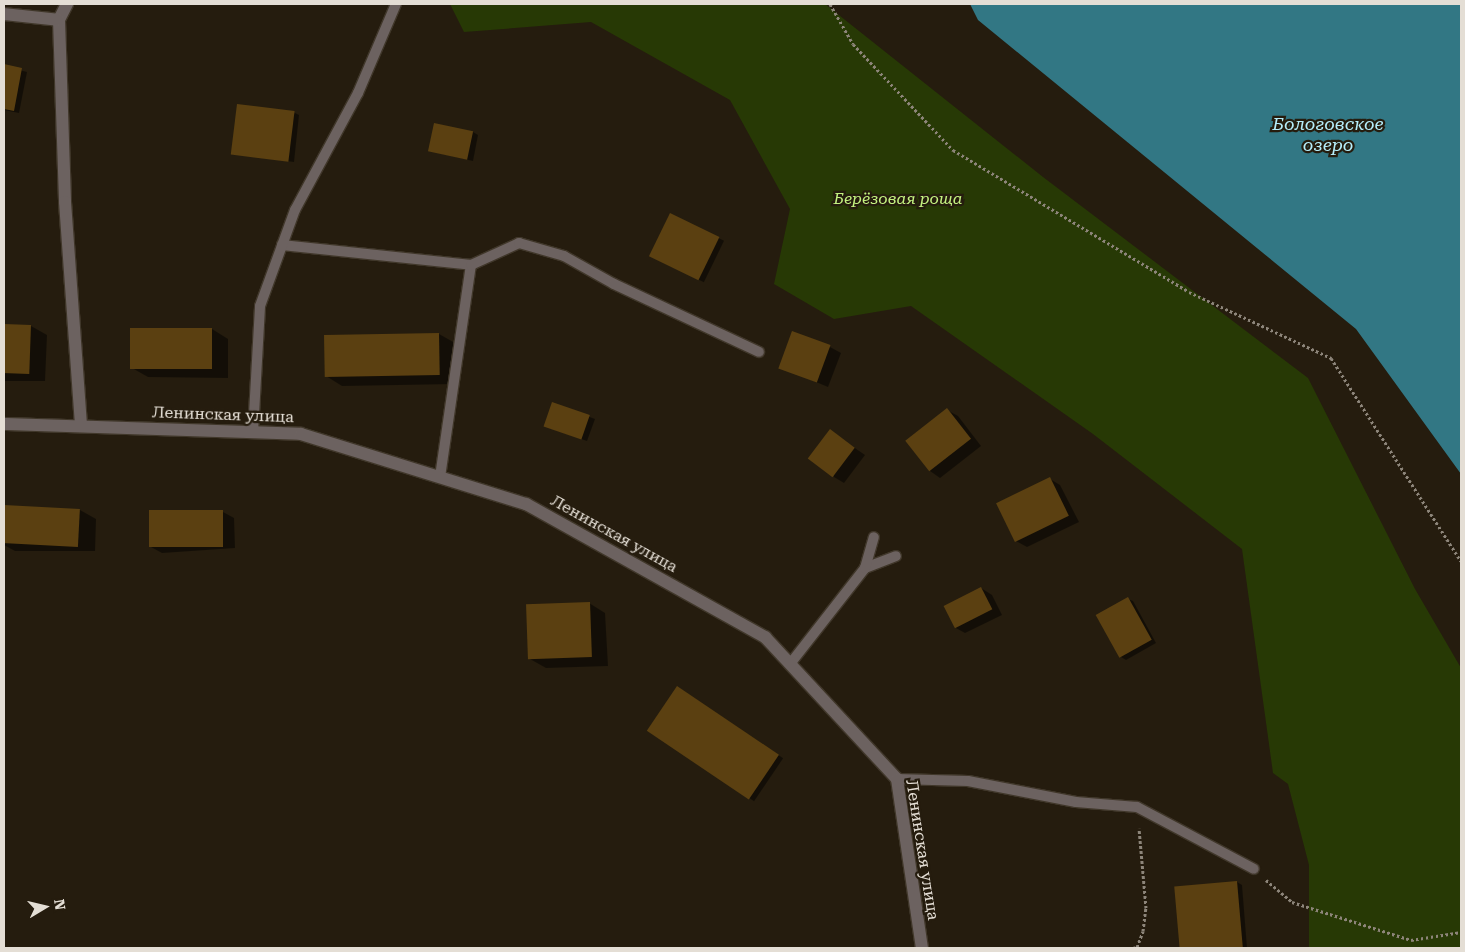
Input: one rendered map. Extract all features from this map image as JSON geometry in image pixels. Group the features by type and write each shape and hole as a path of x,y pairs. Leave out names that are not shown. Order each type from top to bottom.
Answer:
{"street":[{"path":"67,4 59,20 64,202 81,425"},
{"path":"4,14 59,20"},
{"name":"Ленинская улица","path":"4,424 81,425 301,434 526,504 765,637 897,779 922,948"}],"lane":[{"path":"253,432 260,306 295,210 358,93 396,4"},
{"path":"282,246 471,265 519,243 564,256 614,284 759,352"},
{"path":"440,477 471,265"},
{"path":"790,664 864,568 874,537"},
{"path":"864,568 896,556"},
{"path":"897,779 968,782 1076,802 1137,807 1254,869"}],"path":[{"path":"830,4 853,44 953,150 1189,292 1331,358 1461,561"},
{"path":"1133,948 1137,946 1143,931 1146,908 1137,807"},
{"path":"1254,869 1292,902 1411,940 1461,932"}],"green space":[{"name":"Берёзовая роща","path":"450,4 825,4 1043,177 1308,378 1415,589 1461,668 1461,948 1309,948 1309,865 1288,784 1273,773 1242,549 1093,434 911,306 834,319 774,284 790,209 730,100 591,22 464,32"}],"water":[{"name":"Бологовское озеро","path":"970,4 1461,4 1461,474 1356,329 978,20"}],"building":[{"path":"4,64 22,68 14,111 4,109"},
{"path":"237,104 295,111 288,162 231,155"},
{"path":"434,123 473,131 467,160 428,151"},
{"path":"670,213 719,237 698,280 649,256"},
{"path":"4,324 31,325 29,374 4,373"},
{"path":"130,328 212,328 212,369 130,369"},
{"path":"792,331 831,345 817,383 778,369"},
{"path":"439,333 440,375 325,377 324,335"},
{"path":"552,402 590,415 581,440 544,427"},
{"path":"947,408 971,439 929,471 905,441"},
{"path":"830,429 855,448 832,477 808,459"},
{"path":"1050,477 1069,516 1015,542 996,503"},
{"path":"4,505 80,509 78,547 4,543"},
{"path":"149,510 223,510 223,547 149,547"},
{"path":"981,587 992,609 955,628 944,606"},
{"path":"1128,597 1152,640 1119,658 1096,615"},
{"path":"590,602 592,657 528,659 526,604"},
{"path":"677,686 779,755 749,800 647,731"},
{"path":"1237,881 1243,948 1180,948 1174,886"}]}
